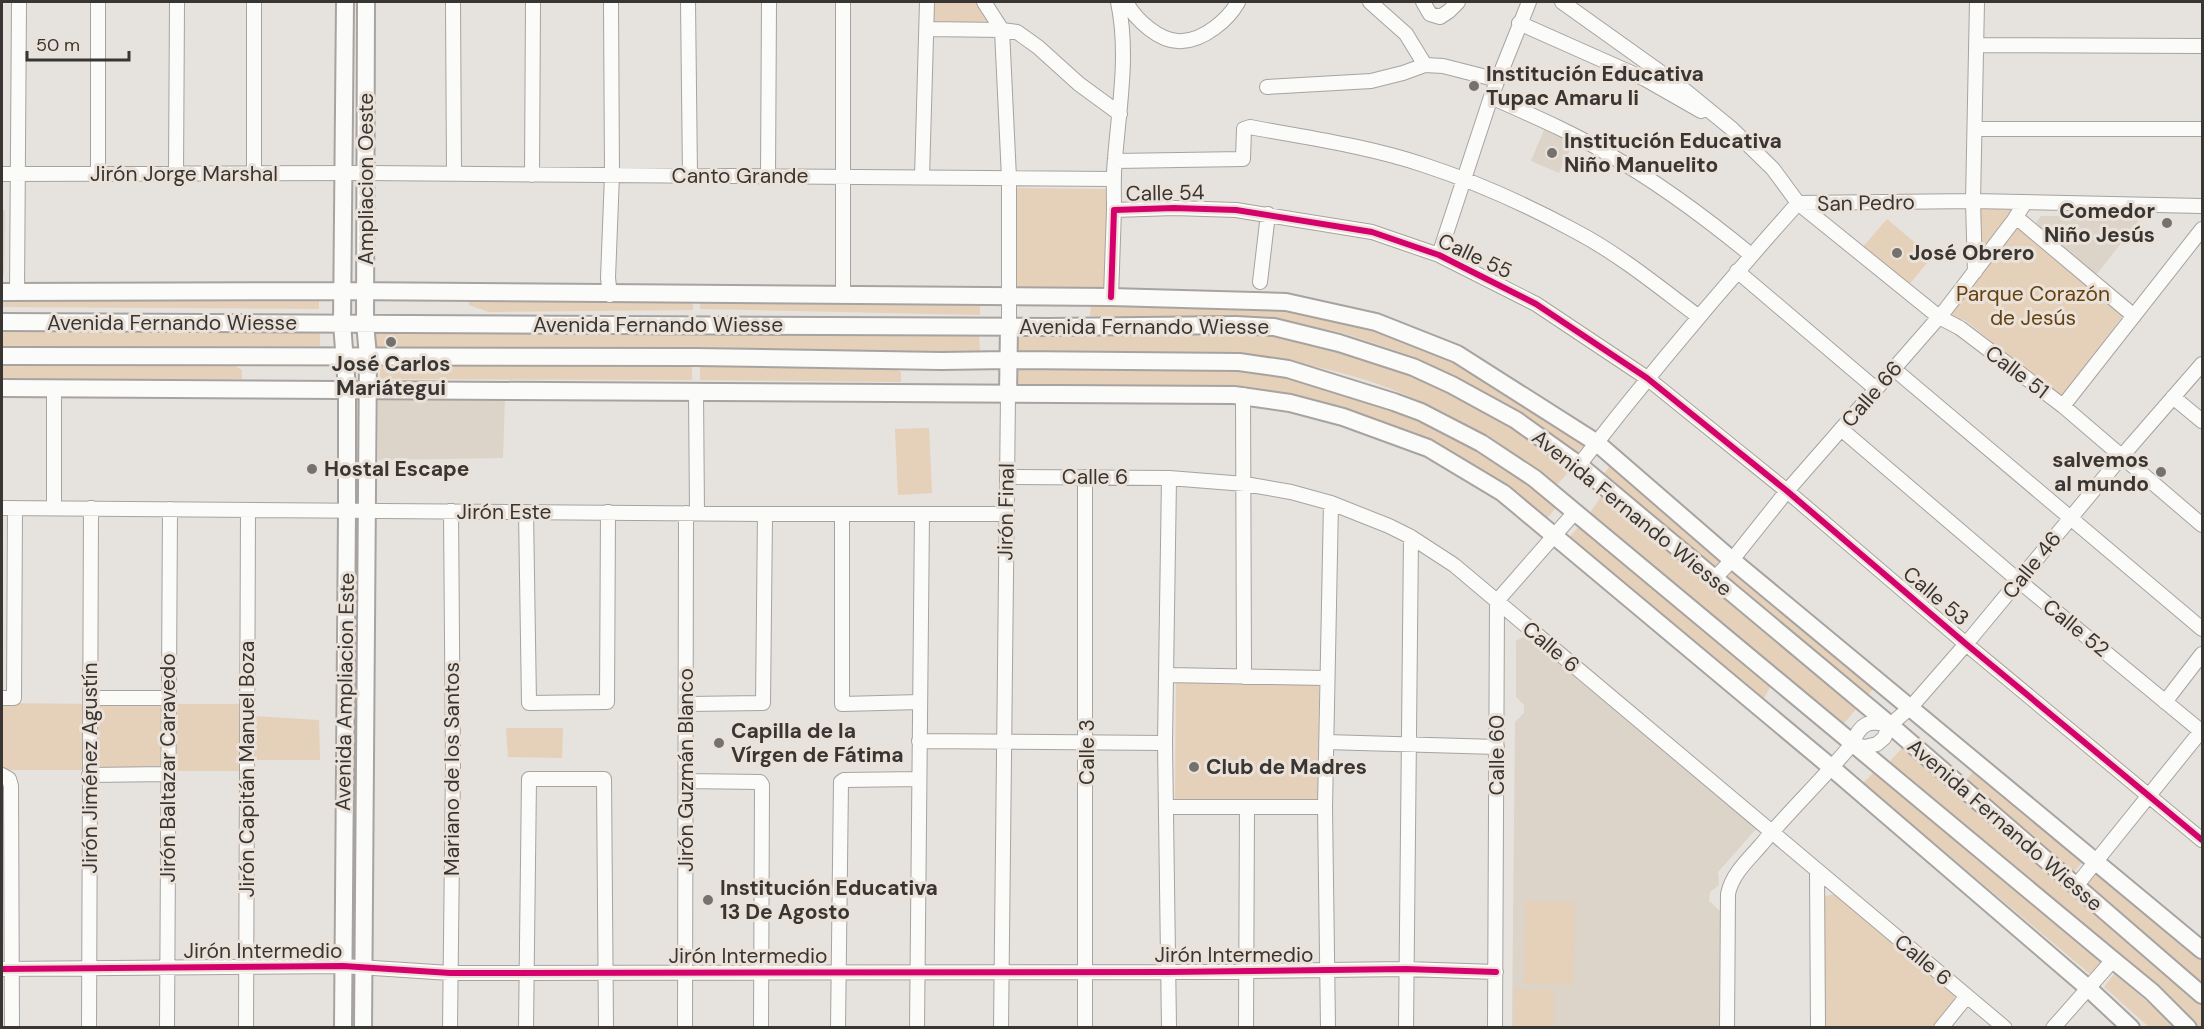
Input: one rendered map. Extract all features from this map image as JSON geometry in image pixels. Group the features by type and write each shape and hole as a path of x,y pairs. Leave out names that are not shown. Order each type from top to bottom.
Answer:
{"main road":[{"name":"Ampliacion Oeste","path":"345,2 342,291 345,356"},
{"name":"Ampliacion Oeste","path":"366,2 365,323 368,357"},
{"name":"Avenida Fernando Wiesse","path":"9,292 342,291 610,295 1111,297 1287,302 1376,322 1457,354 1597,443 1732,560 2202,950"},
{"name":"Avenida Fernando Wiesse","path":"2,322 1236,326 1274,327 1302,333 1413,367 1452,385 1516,420 1579,465 1890,725 2202,994"},
{"name":"Jirón Final","path":"1008,395 1009,327"},
{"name":"Avenida Fernando Wiesse","path":"2,356 696,357 1239,362 1288,369 1362,390 1421,412 1481,443 1534,478 2152,992 2188,1028"},
{"name":"Avenida Ampliacion Este","path":"343,1028 347,510 345,356"},
{"name":"Avenida Ampliacion Este","path":"363,1028 368,357"},
{"path":"2,388 1243,395 1290,403 1343,417 1428,448 1503,494 1832,768 2088,988 2131,1028"}],"street":[{"path":"9,292 19,174 19,2"},
{"path":"98,2 98,174"},
{"path":"176,174 177,2"},
{"path":"254,2 254,174"},
{"path":"453,2 454,174"},
{"path":"532,175 533,2"},
{"path":"610,295 611,2"},
{"path":"688,2 690,176"},
{"path":"768,176 769,2"},
{"path":"843,2 843,295"},
{"path":"922,177 927,2"},
{"name":"Jirón Final","path":"984,2 1002,30 1010,178 1009,327"},
{"path":"1114,210 1114,161 1122,92 1123,37 1118,2"},
{"path":"1125,2 1145,25 1164,37 1180,42 1195,39 1213,28 1232,13 1238,2"},
{"path":"1370,2 1406,34 1425,64"},
{"path":"1423,2 1430,14 1440,17 1458,2"},
{"path":"1439,255 1491,98 1529,2"},
{"path":"1562,2 1677,84 1732,129"},
{"path":"1975,272 1973,201 1977,2"},
{"path":"1519,23 1645,79 1732,129"},
{"path":"927,29 1017,32 1038,47 1079,84 1120,114"},
{"path":"1976,45 2202,46"},
{"path":"1267,87 1371,81 1403,73 1425,64 1443,66 1498,80"},
{"path":"1491,98 1606,152 1705,217 1751,255"},
{"path":"1114,161 1244,159 1244,129 1247,128 1344,144 1411,161 1464,179 1576,231 1633,268 1699,317"},
{"name":"Calle 51","path":"1732,129 1773,169 1798,203 1939,317 1959,328 2063,406 2202,525"},
{"path":"1976,129 2202,129"},
{"name":"Jirón Jorge Marshal","path":"2,174 367,173"},
{"name":"Canto Grande","path":"367,173 1114,179"},
{"name":"San Pedro","path":"1579,465 1647,378 1798,203 1973,201 2202,207"},
{"name":"Calle 66","path":"1714,579 1787,491 1939,317 2024,204"},
{"name":"Calle 54","path":"1111,297 1114,210 1174,208 1236,210 1268,214"},
{"path":"1260,282 1268,214"},
{"name":"Calle 55","path":"1268,214 1372,232 1439,255 1536,304 1647,378"},
{"path":"2016,217 2134,316"},
{"path":"2063,406 2202,230"},
{"path":"1737,271 1876,389"},
{"name":"Calle 46","path":"1890,725 1911,707 1966,644 2122,456 2202,364"},
{"path":"1894,369 2202,629"},
{"name":"Calle 53","path":"1647,378 1787,491 1966,644 2202,840"},
{"path":"54,388 54,507"},
{"name":"Jirón Guzmán Blanco","path":"685,1028 687,704 696,393"},
{"name":"Jirón Final","path":"1001,1028 1008,395"},
{"path":"1243,395 1244,677"},
{"path":"2173,397 2202,421"},
{"name":"Calle 52","path":"1841,429 2201,732"},
{"name":"Calle 6","path":"1007,477 1169,478 1245,484 1291,492 1330,503 1411,537 1454,565 2005,1028"},
{"name":"Calle 3","path":"1085,477 1087,743 1085,1028"},
{"path":"1168,1028 1165,743 1169,478"},
{"path":"1328,1028 1325,807 1330,503"},
{"path":"8,508 8,698"},
{"name":"Jirón Este","path":"8,508 765,514 1006,513"},
{"name":"Jirón Jiménez Agustín","path":"88,1028 91,508"},
{"name":"Jirón Baltazar Caravedo","path":"167,1028 170,509"},
{"name":"Jirón Capitán Manuel Boza","path":"246,1028 248,510"},
{"name":"Mariano de los Santos","path":"450,1028 453,765 451,511"},
{"path":"526,512 529,703 607,702 608,512"},
{"path":"1497,601 1575,512"},
{"path":"687,704 763,704 765,514"},
{"path":"842,514 842,704 920,702"},
{"path":"917,1028 922,514"},
{"path":"1406,1028 1411,537"},
{"name":"Calle 60","path":"1495,1028 1497,601"},
{"path":"2165,702 2202,654"},
{"path":"1167,675 1326,678"},
{"path":"91,698 168,698"},
{"path":"1727,1028 1730,884 1772,832 1852,744 1860,728 1877,721 1890,725 1884,738 1876,744 1865,747 1852,744"},
{"path":"2076,886 2201,732"},
{"path":"919,741 1165,743"},
{"path":"1326,742 1497,747"},
{"path":"89,775 168,774"},
{"path":"2,775 9,779 11,786 7,969 12,1028"},
{"path":"526,1028 529,779 604,779 606,1028"},
{"path":"838,1028 842,781 919,779"},
{"path":"686,781 761,783 761,1028"},
{"path":"1166,807 1325,807"},
{"path":"1246,1028 1247,807"},
{"path":"1817,871 1818,1028"},
{"path":"2053,1028 2113,960"},
{"name":"Jirón Intermedio","path":"7,969 343,966 450,973 1168,972 1406,969 1496,972"},
{"path":"1941,1028 1967,996"}],"shaded area":[{"name":"Institución Educativa Niño Manuelito","path":"1544,130 1573,144 1559,173 1531,161"},
{"path":"2,210 5,210 4,275 2,275"},
{"path":"2139,215 2140,219 2093,279 2032,227 2041,216"},
{"path":"378,395 505,396 503,458 378,460"},
{"path":"1525,636 1757,828 1718,872 1719,885 1710,892 1709,901 1720,911 1719,1027 1512,1028 1515,722 1524,713 1524,705 1516,697 1516,641"}],"green space":[{"path":"929,2 979,2 991,21 929,26"},
{"path":"1016,188 1108,189 1108,290 1017,289"},
{"path":"1977,206 2017,207 1978,263"},
{"name":"José Obrero","path":"1887,219 1932,257 1908,286 1862,248"},
{"name":"Parque Corazón de Jesús","path":"2014,220 2125,313 2061,398 1965,320 1941,317"},
{"path":"319,295 319,309 2,307 2,297"},
{"path":"700,296 980,302 980,315 700,309"},
{"path":"693,297 693,310 489,312 469,305 469,298"},
{"path":"1091,304 1270,309 1364,327 1405,340 1448,359 1536,409 1584,445 1576,455 1528,418 1467,383 1413,356 1340,332 1271,319 1090,316"},
{"path":"2,323 320,323 320,346 2,346"},
{"path":"368,325 979,333 980,352 370,348"},
{"path":"1019,332 1244,332 1294,338 1427,379 1493,414 1572,468 1556,486 1498,444 1436,408 1370,381 1335,371 1265,359 1230,356 1018,352"},
{"path":"380,361 692,363 692,380 380,379"},
{"path":"2,362 228,362 242,370 242,379 2,379"},
{"path":"700,363 885,365 901,372 901,382 700,380"},
{"path":"1018,370 1238,370 1308,383 1420,418 1467,441 1558,505 1545,521 1448,449 1410,432 1366,417 1299,399 1018,387"},
{"path":"351,398 362,399 362,505 350,504"},
{"path":"929,428 932,493 898,495 895,429"},
{"path":"1610,466 1724,559 1716,570 1602,476"},
{"path":"1603,494 1857,708 1841,727 1589,514"},
{"path":"1581,524 1770,687 1763,700 1568,539"},
{"path":"351,536 361,536 358,950 348,950"},
{"path":"1734,568 1876,686 1865,698 1725,580"},
{"path":"1176,682 1319,684 1318,801 1175,799"},
{"path":"2,703 87,704 86,770 2,770"},
{"path":"101,703 164,705 163,769 100,770 98,768 98,705"},
{"path":"176,704 242,704 242,771 177,771"},
{"path":"254,716 319,720 320,760 254,760"},
{"path":"506,728 563,728 562,758 508,757"},
{"path":"1903,747 2202,1001 2202,1027 2197,1027 2173,1000 1888,763"},
{"path":"1975,770 2083,861 2073,873 1966,780"},
{"path":"1874,772 2101,963 2090,974 1863,783"},
{"path":"2095,871 2202,961 2201,981 2086,882"},
{"path":"1834,894 1958,997 1933,1027 1818,1028 1818,898"},
{"path":"1525,901 1575,902 1573,985 1524,984"},
{"path":"2114,974 2177,1027 2149,1027 2104,987"},
{"path":"348,987 358,987 358,1027 348,1028"},
{"path":"1514,989 1554,989 1554,1027 1514,1027"}],"cycle path":[{"path":"1111,297 1114,210 1174,208 1236,210 1372,232 1439,255 1536,304 1647,378 1787,491 1966,644 2202,840"},
{"path":"2,969 343,966 450,973 1168,972 1406,969 1496,972"}],"place":[{"name":"Institución Educativa Tupac Amaru Ii","path":"1474,86"},
{"name":"Institución Educativa Niño Manuelito","path":"1552,153"},
{"name":"Comedor Niño Jesús","path":"2167,223"},
{"name":"José Obrero","path":"1897,253"},
{"name":"José Carlos Mariátegui","path":"391,342"},
{"name":"Hostal Escape","path":"312,469"},
{"name":"salvemos al mundo","path":"2161,472"},
{"name":"Capilla de la Vírgen de Fátima","path":"719,743"},
{"name":"Club de Madres","path":"1194,767"},
{"name":"Institución Educativa 13 De Agosto","path":"708,900"}]}
